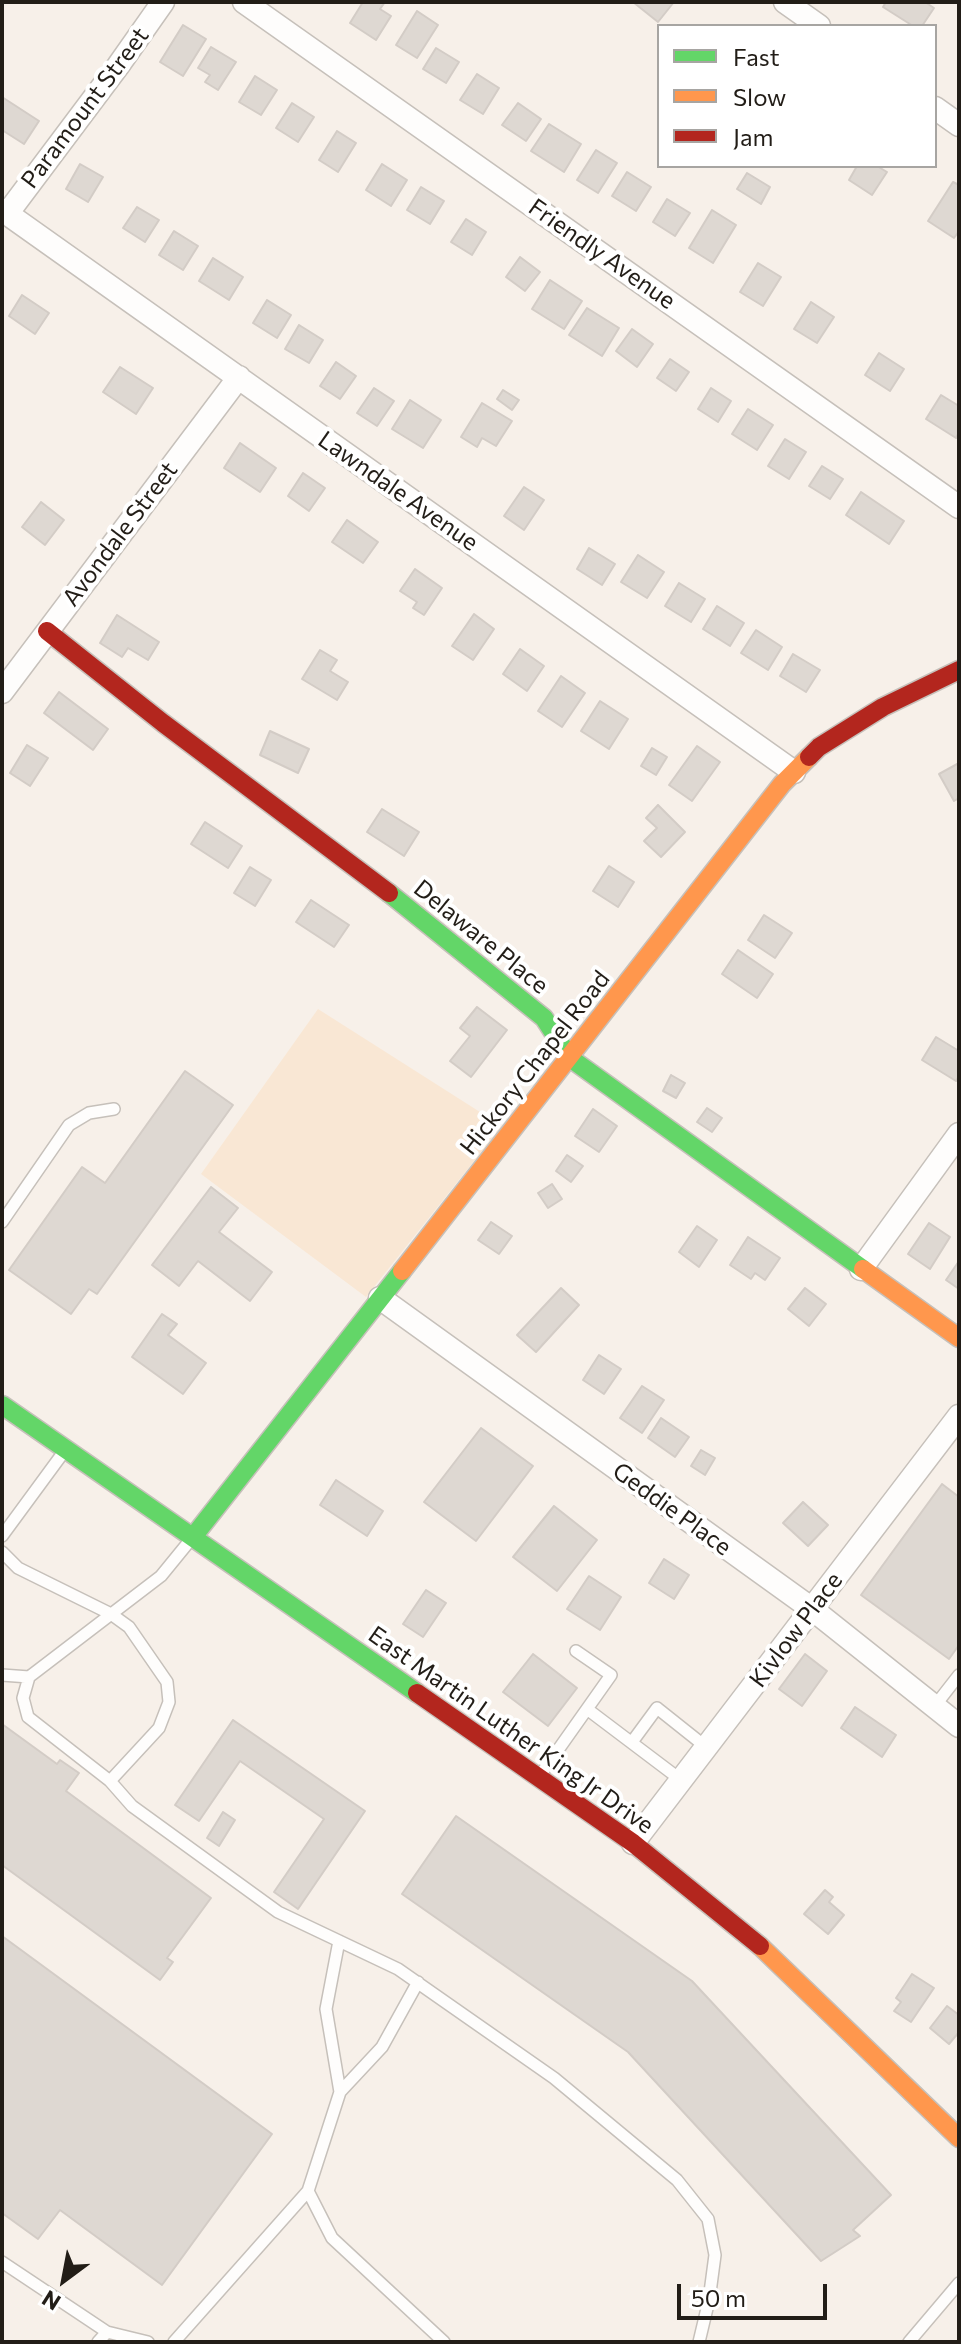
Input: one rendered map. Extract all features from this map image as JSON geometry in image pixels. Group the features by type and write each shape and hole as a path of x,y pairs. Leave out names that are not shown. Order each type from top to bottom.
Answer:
{"street":[{"name":"Paramount Street","path":"4,212 118,66 163,2"},
{"name":"Friendly Avenue","path":"244,2 959,507"},
{"path":"785,2 816,24"},
{"path":"937,109 959,125"},
{"name":"Lawndale Avenue","path":"4,212 794,772"},
{"name":"Avondale Street","path":"2,692 239,377"},
{"name":"Delaware Place","path":"47,631 163,723 346,860 544,1018 570,1058 959,1338"},
{"name":"Hickory Chapel Road","path":"193,1537 782,784 819,747 883,707 959,670"},
{"path":"861,1269 959,1134"},
{"name":"Geddie Place","path":"380,1298 812,1609 959,1726"},
{"name":"East Martin Luther King Jr Drive","path":"2,1405 633,1843 747,1934 959,2138"},
{"name":"Kivlow Place","path":"633,1843 959,1416"}],"lane":[{"path":"2,1222 69,1125 89,1113 114,1109"},
{"path":"2,1536 66,1449"},
{"path":"193,1537 161,1576 29,1677 23,1698 28,1717 110,1781 132,1806 278,1912 398,1969 418,1982 554,2078 677,2180 708,2219 715,2255 699,2342"},
{"path":"2,1552 18,1568 111,1614 129,1627 167,1682 169,1702 159,1728 110,1781"},
{"path":"538,1778 611,1675 576,1651"},
{"path":"2,1675 29,1677"},
{"path":"934,1707 959,1675"},
{"path":"632,1742 657,1708 706,1747"},
{"path":"587,1709 681,1780"},
{"path":"339,1941 326,2009 340,2092"},
{"path":"174,2342 308,2191 340,2092 382,2047 418,1982"},
{"path":"308,2191 332,2238 444,2342"},
{"path":"2,2262 107,2332 148,2342"},
{"path":"909,2342 959,2283"},
{"path":"98,2342 107,2332"}],"shaded area":[{"path":"318,1009 502,1126 366,1297 201,1174"}],"building":[{"path":"363,2 385,2 380,9 391,16 376,40 350,23"},
{"path":"633,2 674,2 658,22"},
{"path":"886,2 925,2 934,8 923,24 910,24 883,7"},
{"path":"417,11 438,25 417,58 396,45"},
{"path":"183,25 206,39 183,76 160,62"},
{"path":"211,47 236,62 218,90 205,82 210,75 198,68"},
{"path":"436,48 459,62 446,83 423,69"},
{"path":"477,74 499,88 483,114 460,100"},
{"path":"255,76 277,90 261,115 239,102"},
{"path":"2,97 39,121 24,144 2,130"},
{"path":"292,103 314,117 298,142 276,128"},
{"path":"518,103 541,119 526,141 502,125"},
{"path":"549,124 581,144 564,172 531,151"},
{"path":"337,131 356,143 338,172 319,160"},
{"path":"596,150 617,163 598,193 577,180"},
{"path":"80,164 103,177 88,202 66,189"},
{"path":"382,164 407,180 391,206 366,190"},
{"path":"856,168 880,168 887,172 872,195 849,180"},
{"path":"627,172 651,187 636,211 612,196"},
{"path":"747,173 770,187 761,204 737,189"},
{"path":"953,182 959,185 959,231 954,238 928,221"},
{"path":"421,187 444,201 430,224 407,210"},
{"path":"667,199 690,213 675,236 653,222"},
{"path":"137,207 159,220 145,242 123,228"},
{"path":"712,210 736,225 713,263 689,248"},
{"path":"466,219 486,232 472,255 451,242"},
{"path":"174,231 198,246 183,270 159,255"},
{"path":"520,257 540,272 525,291 506,277"},
{"path":"213,258 243,277 229,300 199,281"},
{"path":"758,263 781,277 763,306 740,292"},
{"path":"550,280 582,301 564,329 532,309"},
{"path":"22,295 49,313 35,334 9,316"},
{"path":"267,300 291,315 277,338 253,323"},
{"path":"811,302 834,317 817,343 794,329"},
{"path":"587,308 619,328 602,356 569,335"},
{"path":"299,325 323,340 309,363 285,349"},
{"path":"632,329 653,344 637,367 616,351"},
{"path":"879,353 904,369 890,391 865,375"},
{"path":"670,359 689,372 676,391 657,378"},
{"path":"336,362 356,376 340,399 320,386"},
{"path":"120,367 153,388 136,414 103,392"},
{"path":"374,388 394,401 377,426 357,413"},
{"path":"711,388 731,401 718,422 698,409"},
{"path":"503,390 519,400 512,410 497,399"},
{"path":"941,395 959,406 959,432 956,438 926,419"},
{"path":"410,400 441,420 423,448 392,429"},
{"path":"482,403 512,421 496,446 482,438 477,447 461,437"},
{"path":"748,409 773,425 757,450 732,434"},
{"path":"785,439 806,452 789,479 768,466"},
{"path":"240,443 276,468 260,492 224,468"},
{"path":"822,466 843,479 830,499 809,486"},
{"path":"303,473 325,488 309,511 288,496"},
{"path":"524,487 544,500 524,530 504,516"},
{"path":"861,492 904,521 889,544 846,515"},
{"path":"41,502 64,520 45,545 22,527"},
{"path":"347,520 378,542 363,563 332,542"},
{"path":"589,548 615,564 602,585 577,569"},
{"path":"638,555 664,572 647,598 621,582"},
{"path":"415,569 442,588 424,615 413,608 417,602 400,591"},
{"path":"679,583 705,599 691,622 665,606"},
{"path":"717,606 744,623 730,646 703,629"},
{"path":"474,614 494,629 473,660 452,646"},
{"path":"117,615 159,642 148,660 128,648 122,657 100,643"},
{"path":"756,630 782,647 768,670 741,653"},
{"path":"520,649 544,666 527,691 503,674"},
{"path":"320,650 337,660 330,671 348,682 337,700 302,679"},
{"path":"793,654 820,670 806,692 780,676"},
{"path":"561,676 585,693 562,727 538,711"},
{"path":"59,692 108,729 93,750 44,713"},
{"path":"600,701 628,719 609,749 581,731"},
{"path":"270,731 309,749 298,773 260,755"},
{"path":"27,745 48,758 30,786 10,773"},
{"path":"697,746 720,762 692,801 669,785"},
{"path":"652,748 667,757 656,775 641,766"},
{"path":"959,763 959,798 954,801 939,774"},
{"path":"658,805 685,832 661,857 644,841 657,828 646,818"},
{"path":"382,809 419,832 404,856 367,832"},
{"path":"205,822 242,846 228,868 191,844"},
{"path":"609,866 634,882 618,907 593,891"},
{"path":"250,867 271,880 255,906 234,893"},
{"path":"311,900 349,925 334,947 296,922"},
{"path":"764,915 792,933 775,958 748,940"},
{"path":"738,950 773,974 757,998 722,974"},
{"path":"477,1007 507,1030 471,1077 450,1061 470,1036 460,1028"},
{"path":"936,1037 959,1051 959,1076 956,1081 922,1060"},
{"path":"185,1071 233,1105 97,1294 89,1289 71,1314 9,1270 82,1167 105,1183"},
{"path":"671,1075 685,1083 676,1098 663,1091"},
{"path":"707,1108 722,1118 712,1132 697,1122"},
{"path":"593,1109 617,1126 599,1152 575,1136"},
{"path":"567,1155 583,1166 571,1182 556,1171"},
{"path":"552,1184 562,1199 548,1208 538,1193"},
{"path":"211,1187 238,1208 219,1232 272,1272 250,1301 198,1261 179,1286 152,1265"},
{"path":"491,1222 512,1236 499,1254 478,1240"},
{"path":"929,1223 950,1237 930,1269 908,1254"},
{"path":"697,1226 717,1240 699,1267 679,1252"},
{"path":"748,1237 780,1258 765,1280 755,1273 751,1279 730,1265"},
{"path":"959,1261 959,1289 946,1280"},
{"path":"561,1288 579,1305 536,1352 517,1335"},
{"path":"805,1288 826,1304 809,1326 788,1309"},
{"path":"162,1314 177,1324 168,1335 206,1363 183,1394 132,1357"},
{"path":"599,1355 621,1369 604,1394 583,1380"},
{"path":"642,1386 664,1400 642,1433 620,1418"},
{"path":"661,1418 689,1437 675,1457 648,1438"},
{"path":"481,1428 533,1466 476,1541 424,1502"},
{"path":"701,1450 715,1458 705,1475 691,1466"},
{"path":"336,1480 383,1511 367,1536 320,1505"},
{"path":"942,1484 959,1497 959,1645 949,1659 861,1595"},
{"path":"803,1502 828,1525 808,1546 783,1523"},
{"path":"554,1506 597,1540 557,1591 513,1557"},
{"path":"664,1559 689,1575 674,1599 649,1583"},
{"path":"589,1576 621,1597 600,1630 567,1609"},
{"path":"426,1590 446,1603 423,1637 403,1624"},
{"path":"533,1654 577,1688 548,1726 503,1692"},
{"path":"805,1654 827,1671 802,1706 779,1689"},
{"path":"855,1707 896,1735 882,1757 841,1728"},
{"path":"233,1720 365,1811 298,1909 274,1892 324,1819 240,1761 199,1821 175,1805"},
{"path":"2,1724 57,1764 60,1760 79,1773 66,1791 211,1898 167,1958 173,1962 160,1980 2,1865"},
{"path":"223,1812 235,1820 219,1846 207,1838"},
{"path":"456,1816 692,1981 891,2195 853,2230 860,2236 821,2261 628,2052 402,1894"},
{"path":"825,1890 833,1897 829,1902 844,1915 828,1934 804,1914"},
{"path":"2,1936 272,2134 162,2285 60,2210 38,2239 2,2213"},
{"path":"912,1974 934,1988 911,2022 894,2011 901,2002 896,1998"},
{"path":"947,2006 959,2015 959,2032 949,2044 930,2028"}],"traffic: fast":[{"path":"389,893 544,1018 570,1058 863,1269"},
{"path":"193,1537 402,1271"},
{"path":"2,1405 417,1693"}],"traffic: slow":[{"path":"402,1271 782,784 809,757"},
{"path":"863,1269 959,1338"},
{"path":"760,1946 959,2138"}],"traffic: jam":[{"path":"47,631 163,723 389,893"},
{"path":"809,757 819,747 883,707 959,670"},
{"path":"417,1693 633,1843 760,1946"}]}
